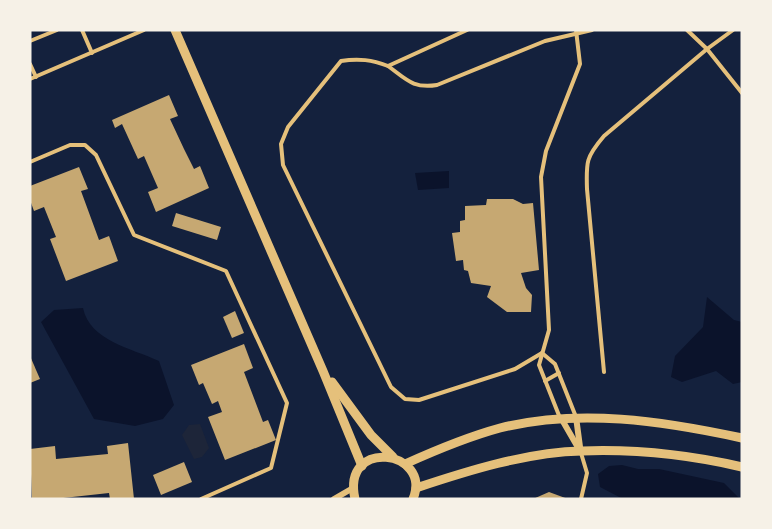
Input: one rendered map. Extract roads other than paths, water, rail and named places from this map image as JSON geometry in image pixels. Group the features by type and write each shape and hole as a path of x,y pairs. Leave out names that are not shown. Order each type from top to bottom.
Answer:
{"street":[{"path":"175,30 362,466"},
{"path":"323,371 371,435 393,457 405,464 414,477 416,488 413,499"},
{"path":"576,417 580,451"},
{"path":"405,464 453,443 500,428 561,418 661,423 742,438"},
{"path":"561,418 580,451"},
{"path":"416,488 473,469 524,458 580,451 666,454 706,459 742,467"},
{"path":"355,499 353,488 356,475 362,466 370,459 381,456 393,457"},
{"path":"334,499 353,488"}],"lane":[{"path":"30,41 57,30"},
{"path":"82,30 92,53"},
{"path":"30,79 144,30"},
{"path":"388,66 467,30"},
{"path":"542,353 515,369 419,400 405,399 391,387 283,165 281,144 288,127 341,61 356,58 372,60 388,66 411,84 424,87 437,85 545,41 592,30"},
{"path":"687,30 707,49 742,93"},
{"path":"603,372 587,189 586,172 590,153 604,136 707,49 733,30"},
{"path":"561,418 539,365 549,330 541,177 546,151 580,64 577,32"},
{"path":"30,64 36,77"},
{"path":"30,162 70,145 85,145 96,155 134,235 225,271 287,404 271,468 201,499"},
{"path":"542,353 555,364 576,417"},
{"path":"545,381 559,373"},
{"path":"580,451 586,473 581,499"}]}
